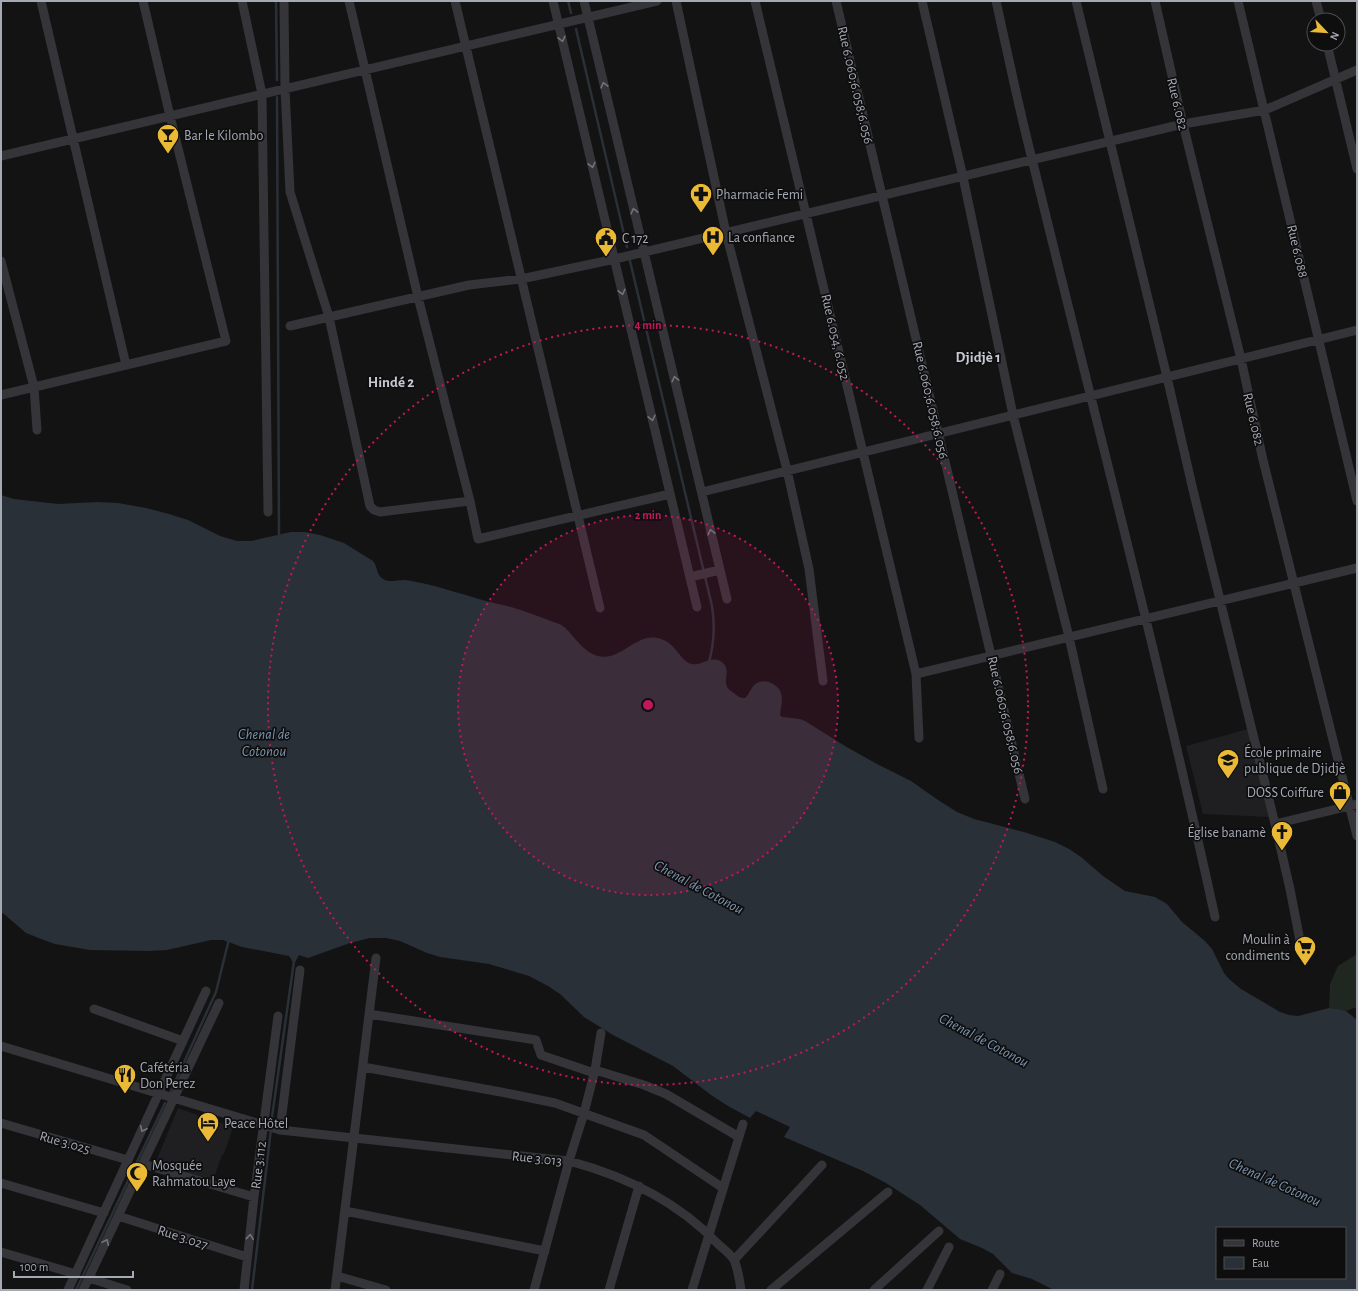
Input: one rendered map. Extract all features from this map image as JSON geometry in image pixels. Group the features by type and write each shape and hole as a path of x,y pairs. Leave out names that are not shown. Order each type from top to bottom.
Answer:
{"street":[{"path":"41,1 126,365"},
{"path":"1,395 226,341 143,1"},
{"path":"242,1 262,94 264,321 268,512"},
{"path":"284,1 285,89 290,192 329,317 370,506 374,510 380,512 470,501"},
{"path":"349,1 418,297 470,501 478,539 670,494"},
{"path":"455,1 600,608"},
{"path":"553,1 562,24 670,494 694,577 697,607"},
{"path":"584,1 585,18 644,252 727,599"},
{"path":"1,156 657,1"},
{"path":"676,1 726,233 787,470 810,574 823,681"},
{"name":"Rue 6.054, 6.052","path":"755,1 916,674 919,738"},
{"name":"Rue 6.060;6.058;6.056","path":"836,1 1025,799"},
{"path":"922,1 963,177 1013,415 1069,637 1103,789"},
{"path":"996,1 1032,160 1191,807 1215,917"},
{"path":"1076,1 1275,824 1295,910 1302,951"},
{"name":"Rue 6.082","path":"1154,1 1294,583 1353,805 1357,836"},
{"name":"Rue 6.088","path":"1238,1 1357,501"},
{"path":"1316,1 1319,12"},
{"path":"1329,52 1357,169"},
{"path":"290,326 469,285 521,279 615,259 1183,124 1265,110 1357,70"},
{"path":"1,261 34,387 37,430"},
{"path":"702,492 1357,330"},
{"path":"916,674 1357,568"},
{"path":"694,577 720,570"},
{"path":"1275,824 1353,805"},
{"path":"336,1290 376,958"},
{"name":"Rue 3.112","path":"280,1130 300,970"},
{"path":"68,1290 206,991"},
{"path":"83,1290 219,1003"},
{"path":"94,1009 183,1041"},
{"path":"369,1014 536,1040 541,1055 595,1072 644,1085 666,1094 739,1137"},
{"name":"Rue 3.112","path":"244,1290 263,1125 278,1016"},
{"path":"534,1290 595,1072 601,1033"},
{"name":"Rue 3.013","path":"1,1046 280,1130 569,1161 608,1173 639,1186 661,1198 709,1234 734,1260 744,1289"},
{"path":"363,1067 554,1103 584,1113 651,1139 723,1188"},
{"name":"Rue 3.025","path":"1,1123 128,1160"},
{"path":"692,1290 743,1124"},
{"path":"143,1164 254,1198"},
{"path":"734,1260 822,1165"},
{"path":"1,1183 104,1213"},
{"path":"609,1290 639,1186"},
{"path":"771,1290 888,1192"},
{"path":"345,1211 544,1251"},
{"name":"Rue 3.027","path":"118,1216 247,1257"},
{"path":"874,1290 939,1231"},
{"path":"927,1290 949,1247"},
{"path":"1,1252 76,1274"},
{"path":"992,1290 1000,1274"},
{"path":"337,1276 386,1290"},
{"path":"89,1278 127,1290"}],"shaded area":[{"name":"École primaire publique de Djidjè","path":"1248,729 1270,817 1203,814 1186,746"},
{"path":"1357,954 1357,1007 1346,1011 1329,1008 1330,984 1338,966"},
{"path":"178,1108 198,1115 197,1116 233,1127 215,1175 210,1179 155,1164"}],"water":[{"name":"Chenal de Cotonou","path":"1,495 14,499 58,504 98,502 118,503 146,508 188,520 220,536 237,541 251,541 291,532 305,532 320,535 344,543 373,561 379,575 383,579 391,581 407,580 429,585 530,613 561,625 586,650 594,655 606,657 621,652 642,640 657,638 669,643 684,660 692,664 712,660 720,661 724,664 727,671 727,686 729,690 737,696 745,698 753,686 758,682 769,682 778,688 782,696 780,715 782,717 805,721 845,746 911,781 957,812 974,819 1055,842 1081,857 1103,876 1125,891 1155,897 1167,904 1182,922 1205,941 1212,949 1224,973 1229,979 1241,989 1280,1012 1298,1016 1329,1008 1346,1011 1357,1020 1357,1290 1054,1290 1032,1279 1012,1273 993,1254 960,1239 920,1205 886,1183 863,1171 784,1137 790,1127 756,1111 750,1118 728,1106 673,1066 613,1035 584,1017 560,994 548,986 529,976 489,964 440,957 400,941 386,938 370,938 350,943 308,958 299,955 294,964 289,956 242,947 223,940 211,940 167,950 90,950 55,944 26,933 1,912"}],"waterway":[{"path":"276,1 277,80"},
{"path":"568,1 571,13"},
{"path":"576,29 627,247"},
{"path":"277,97 279,536"},
{"path":"630,261 712,606 714,634 709,662"},
{"path":"170,1093 216,992 229,939"},
{"path":"271,1124 294,961"},
{"path":"76,1290 165,1103"},
{"path":"252,1290 271,1129"}],"place":[{"name":"Bar le Kilombo","path":"168,154"},
{"name":"Pharmacie Femi","path":"701,214"},
{"name":"La confiance","path":"713,256"},
{"name":"C 172","path":"606,258"},
{"name":"École primaire publique de Djidjè","path":"1228,780"},
{"name":"DOSS Coiffure","path":"1340,812"},
{"name":"Église banamè","path":"1282,852"},
{"name":"Moulin à condiments","path":"1305,966"},
{"name":"Cafétéria Don Perez","path":"125,1094"},
{"name":"Peace Hôtel","path":"208,1142"},
{"name":"Mosquée Rahmatou Laye","path":"137,1192"}],"district":[{"name":"Djidjè 1","path":"978,357"},
{"name":"Hindé 2","path":"391,382"}]}
